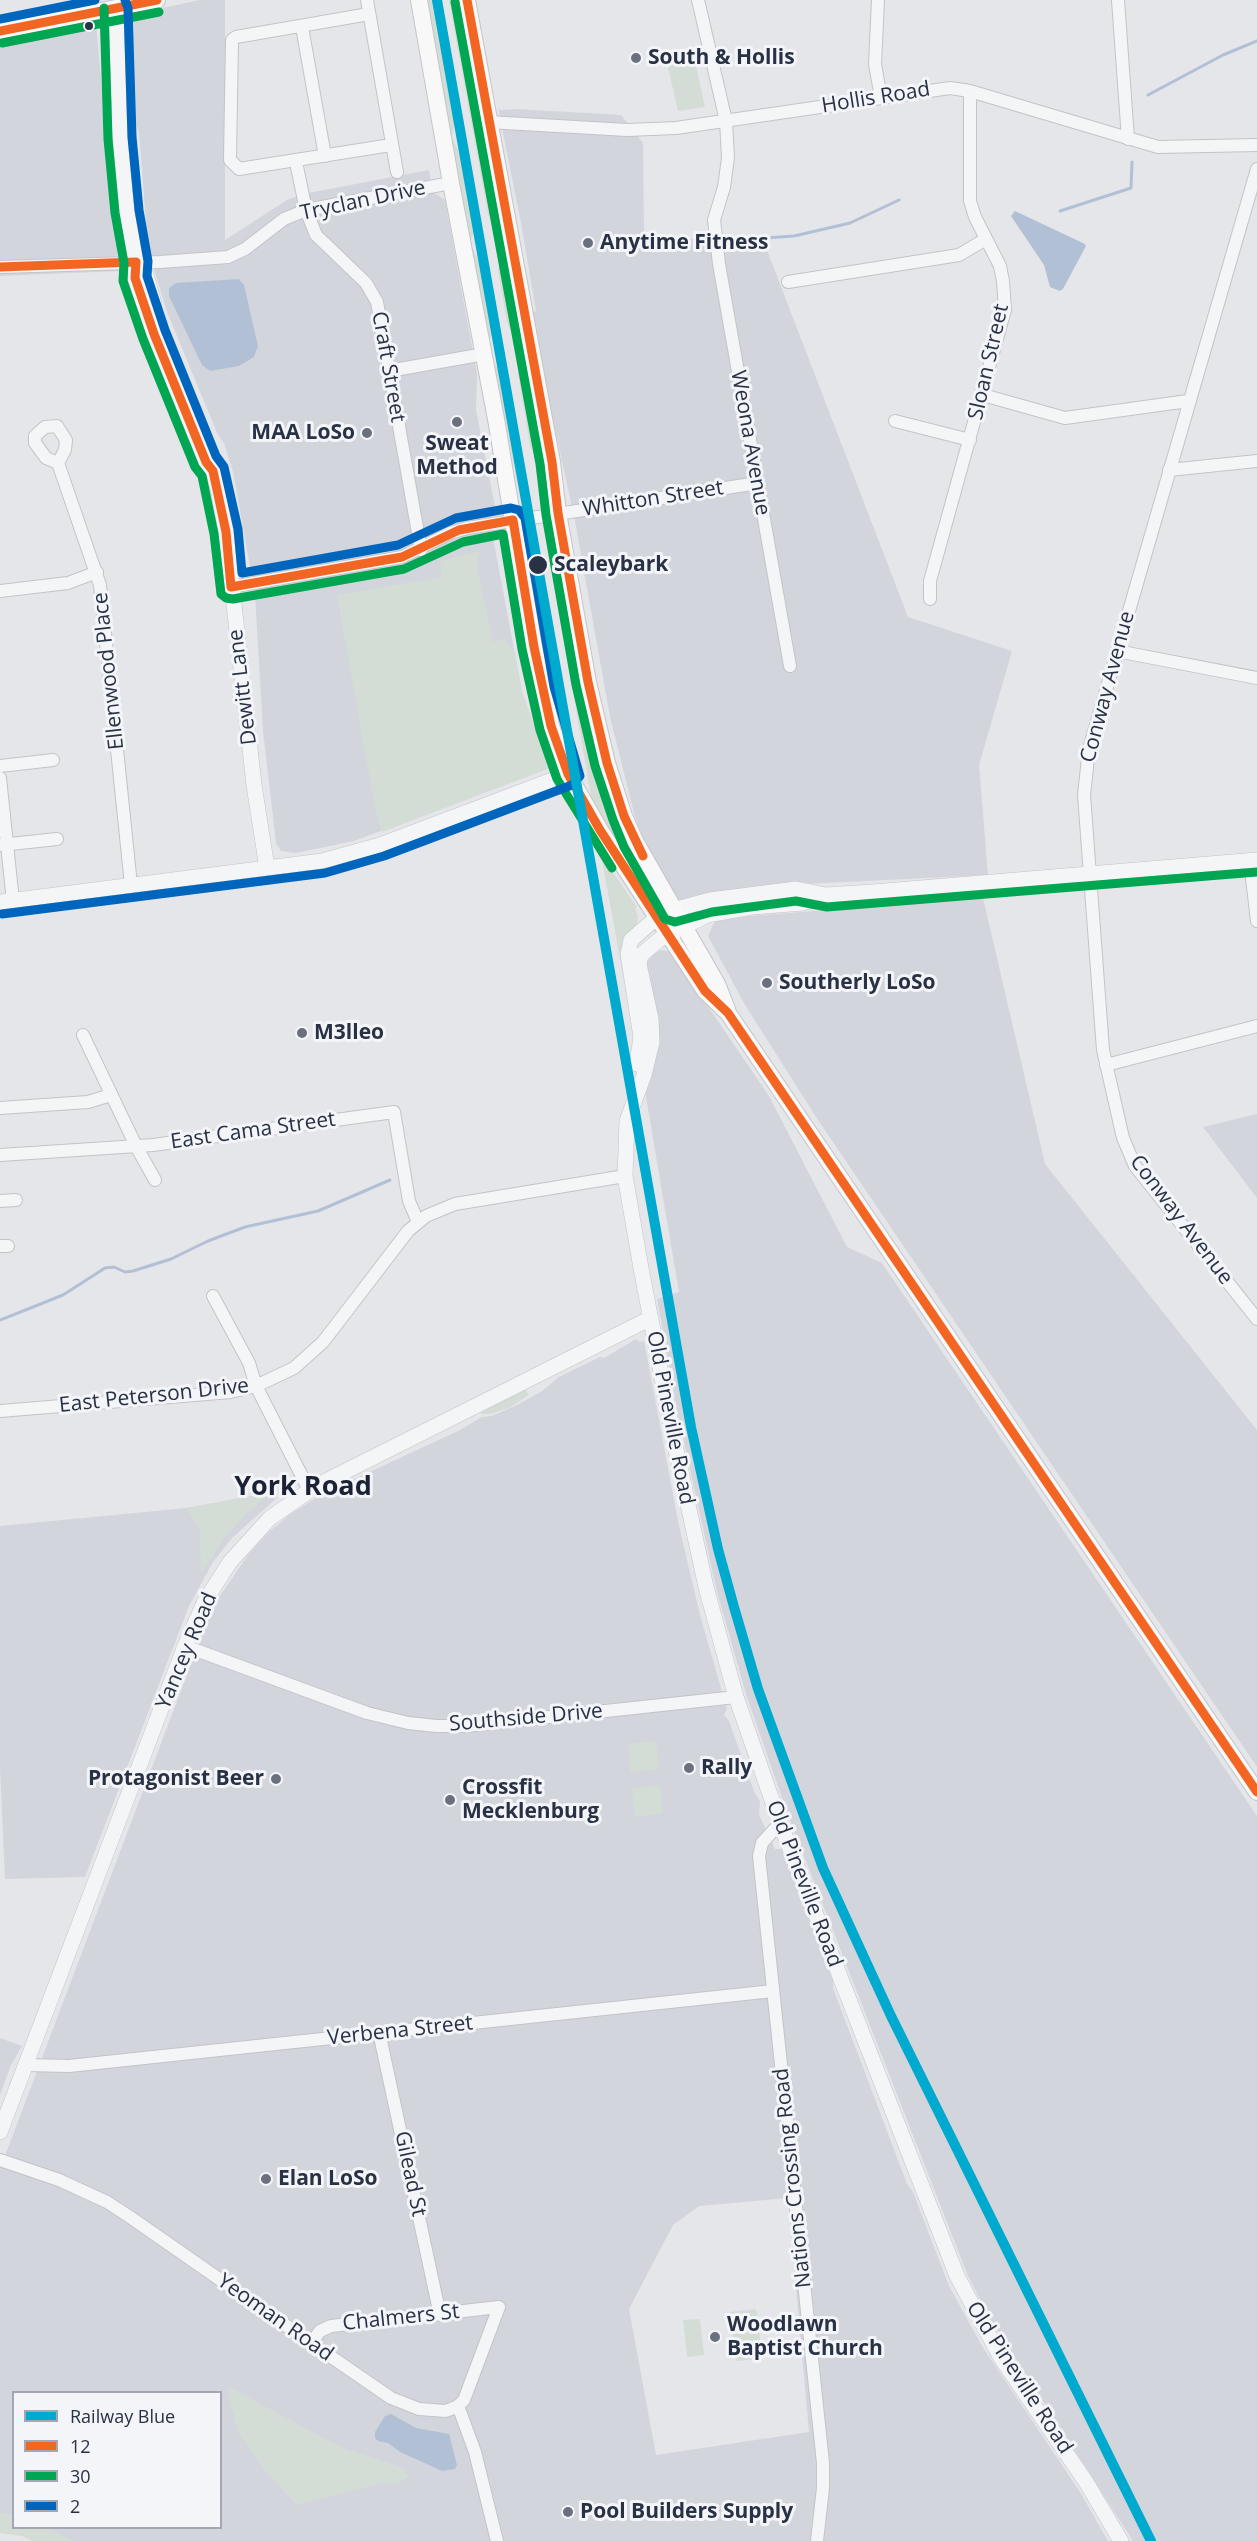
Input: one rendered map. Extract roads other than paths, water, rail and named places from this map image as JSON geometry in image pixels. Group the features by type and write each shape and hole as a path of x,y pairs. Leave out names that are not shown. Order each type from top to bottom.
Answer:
{"main road":[{"path":"0,31 157,0"},
{"path":"419,0 542,689 550,726 568,774 600,830 657,917 676,930 717,984 728,1013 1257,1792"},
{"path":"466,0 552,462 558,513 588,682 607,763 624,816 635,841 673,909 676,930"}],"street":[{"path":"367,0 397,172"},
{"path":"698,0 726,121"},
{"path":"878,0 875,64 880,98"},
{"path":"1118,0 1128,140"},
{"name":"Dewitt Lane","path":"116,8 122,167 127,212 136,262 146,275 160,322 215,459 213,471 226,532 254,785 267,868"},
{"path":"369,14 236,37 231,45 230,160 239,169 296,162 391,145"},
{"path":"302,27 325,156"},
{"name":"Hollis Road","path":"488,122 644,130 726,121 942,88 970,91 1128,140 1170,148 1257,145"},
{"name":"Sloan Street","path":"930,599 930,581 1005,310 1000,266 975,217 968,186 970,91"},
{"name":"Weona Avenue","path":"726,121 727,166 724,187 714,220 728,321 790,666"},
{"name":"Craft Street","path":"296,162 310,223 321,242 366,283 374,294 421,550"},
{"name":"Conway Avenue","path":"1257,169 1188,401 1089,749 1085,772 1089,875 1106,1065 1123,1138 1136,1166 1257,1319"},
{"name":"Tryclan Drive","path":"0,267 219,258 236,254 284,219 306,210 451,183"},
{"path":"788,282 959,255 986,239"},
{"path":"389,370 484,354"},
{"path":"983,394 1065,418 1188,401"},
{"path":"895,421 970,440"},
{"path":"1169,470 1257,461"},
{"name":"Ellenwood Place","path":"58,463 97,572 106,626 131,885"},
{"name":"Whitton Street","path":"231,588 402,557 421,550 459,530 758,483"},
{"path":"0,591 68,583 97,572"},
{"path":"1117,651 1257,678"},
{"path":"0,766 53,760"},
{"path":"0,778 7,901 322,861 358,853 568,774"},
{"path":"4,844 57,839"},
{"path":"826,895 1253,860 1257,921"},
{"name":"Old Pineville Road","path":"625,1176 617,1161 616,1138 621,1110 634,1074 641,1037 628,954 632,940 657,917 673,909 710,900 796,889 826,895"},
{"name":"Old Pineville Road","path":"826,895 803,903 752,907 707,915 649,946 641,955 639,964 651,1019 652,1042 644,1075 627,1121 625,1176 695,1542 736,1697 780,1823 957,2276 1001,2358 1080,2473 1121,2541"},
{"path":"1106,1065 1257,1026"},
{"path":"83,1035 135,1146 155,1180"},
{"path":"0,1108 88,1102 111,1095"},
{"name":"East Cama Street","path":"0,1155 135,1146 394,1112 408,1201 418,1221"},
{"name":"East Peterson Drive","path":"0,1411 231,1392 256,1386 294,1368 323,1342 408,1231 418,1221 440,1208 625,1176"},
{"path":"0,1201 16,1200"},
{"path":"213,1296 249,1363 256,1386 309,1490"},
{"name":"Yancey Road","path":"0,2132 185,1646 205,1600 230,1562 270,1518 309,1490 651,1318"},
{"name":"Southside Drive","path":"185,1646 367,1713 408,1723 436,1726 466,1726 736,1697"},
{"name":"Nations Crossing Road","path":"780,1823 759,1849 823,2463 823,2488 817,2541"},
{"name":"Verbena Street","path":"27,2065 69,2066 773,1991"},
{"name":"Gilead St","path":"380,2032 440,2315"},
{"name":"Yeoman Road","path":"0,2160 59,2180 106,2202 392,2398 408,2405 435,2411 446,2411 458,2406"},
{"name":"Chalmers St","path":"311,2343 320,2331 331,2326 499,2307 470,2389 458,2406"},
{"path":"458,2406 475,2452 497,2541"}],"water":[{"path":"1015,211 1085,244 1086,246 1060,291 1050,287 1044,265 1011,216"},
{"path":"239,279 244,285 258,346 254,357 239,366 210,371 202,365 169,296 169,288 176,283"},
{"path":"391,2414 416,2428 449,2434 457,2465 455,2469 442,2471 400,2452 388,2443 378,2441 375,2438 375,2432 385,2416"}],"waterway":[{"path":"1148,95 1223,55 1257,41"},
{"path":"1060,211 1131,188 1132,162"},
{"path":"720,241 794,236 850,223 899,200"},
{"path":"0,1320 63,1295 105,1268 114,1267 125,1272 133,1271 171,1259 208,1241 245,1227 318,1211 390,1180"}],"rail line":[{"name":"Blue","path":"437,0 691,1427 718,1549 734,1607 758,1689 823,1868 891,2016 1151,2541"}],"place":[{"name":"South & Hollis","path":"636,58"},
{"name":"Anytime Fitness","path":"588,243"},
{"name":"Sweat Method","path":"457,422"},
{"name":"MAA LoSo","path":"367,433"},
{"name":"Scaleybark","path":"538,565"},
{"name":"Southerly LoSo","path":"767,983"},
{"name":"M3lleo","path":"302,1033"},
{"name":"Rally","path":"689,1768"},
{"name":"Protagonist Beer","path":"276,1779"},
{"name":"Crossfit Mecklenburg","path":"450,1800"},
{"name":"Elan LoSo","path":"266,2179"},
{"name":"Woodlawn Baptist Church","path":"715,2337"},
{"name":"Pool Builders Supply","path":"568,2512"}],"district":[{"name":"York Road","path":"303,1487"}]}
